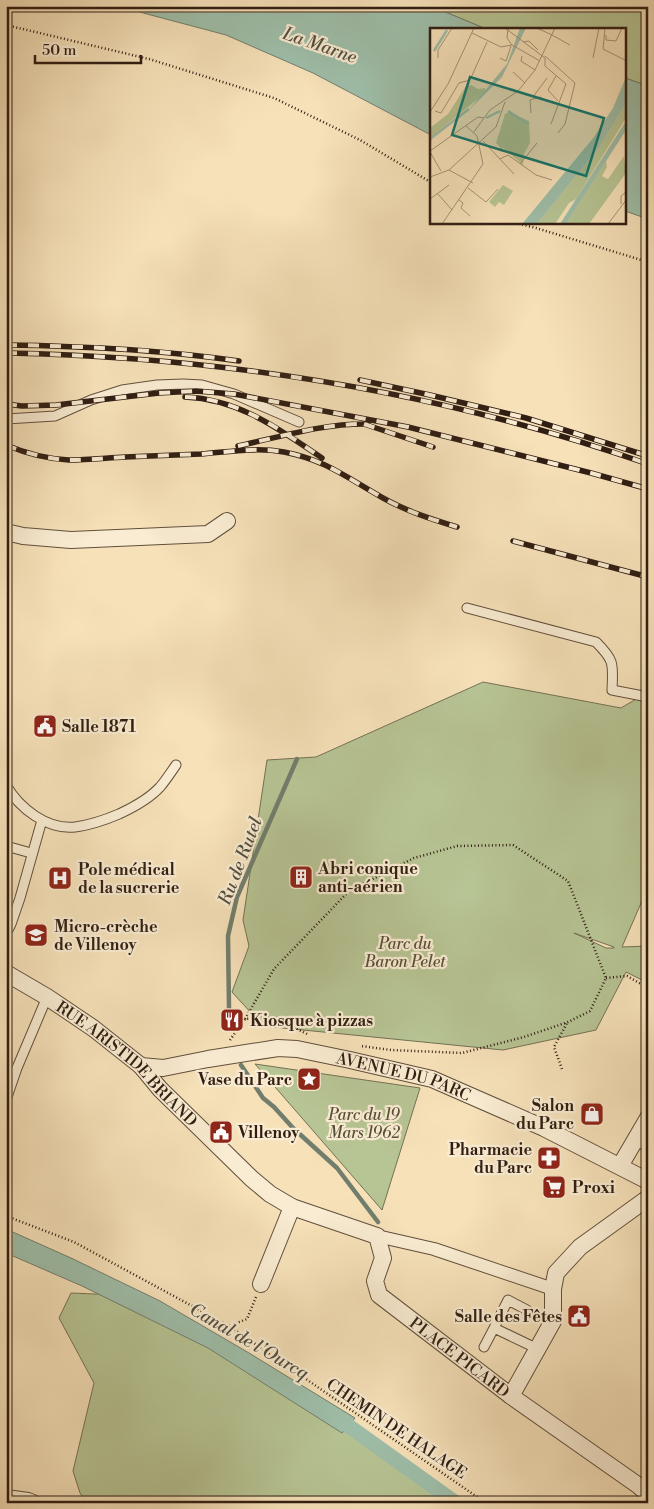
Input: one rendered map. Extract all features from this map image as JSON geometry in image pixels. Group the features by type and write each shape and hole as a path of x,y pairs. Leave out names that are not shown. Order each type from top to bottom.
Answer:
{"street":[{"path":"6,532 23,536 71,540 199,535 208,534 228,521"},
{"name":"RUE ARISTIDE BRIAND","path":"6,973 47,997 93,1028 141,1066 160,1089 252,1179 270,1194 292,1207 377,1236"},
{"name":"AVENUE DU PARC","path":"141,1066 163,1068 278,1048 297,1049 432,1080 544,1128 648,1182"},
{"path":"620,1166 641,1143 648,1118"},
{"name":"PLACE PICARD","path":"377,1236 384,1258 375,1281 379,1296 511,1396 553,1321 553,1295 556,1273 580,1247 648,1198"},
{"path":"261,1284 292,1207"},
{"path":"377,1236 434,1249 553,1295"},
{"path":"511,1396 648,1494"},
{"path":"6,1498 33,1503"}],"lane":[{"path":"6,419 55,416 91,400 122,390 157,385 183,384 202,385 234,394 299,422"},
{"path":"468,608 596,642 610,655 613,668 612,690 648,698"},
{"path":"7,788 21,806 42,820 56,826 74,827 104,820 132,808 160,787 176,765"},
{"path":"6,934 20,898 42,820"},
{"path":"6,846 32,853"},
{"path":"6,1100 17,1068 47,997"},
{"path":"6,1072 17,1068"},
{"path":"484,1347 508,1300 527,1310"},
{"path":"494,1328 538,1349"}],"path":[{"path":"6,25 149,59 274,98 360,140 430,182"},
{"path":"520,224 648,262"},
{"path":"230,1040 245,1019 274,968 349,890 414,858 457,846 512,845 568,881 606,978 590,1011 568,1022 524,1037 462,1053 391,1050 355,1045"},
{"path":"606,978 627,976 648,988"},
{"path":"245,1019 274,1017 312,1036"},
{"path":"562,1069 554,1048 568,1022"},
{"name":"CHEMIN DE HALAGE","path":"6,1216 74,1242 229,1326 486,1503"},
{"path":"229,1326 247,1319 261,1284"}],"green space":[{"path":"431,6 648,6 648,86 626,78 626,28 484,28"},
{"name":"Parc du Baron Pelet","path":"483,682 621,708 648,692 648,887 622,947 648,946 648,983 626,972 596,1030 503,1050 263,1026 232,992 249,946 243,920 267,760 316,757","holes":["574,933 614,947 606,948"]},
{"name":"Parc du 19 Mars 1962","path":"255,1064 420,1088 382,1210"},
{"path":"71,1293 118,1295 291,1394 460,1503 87,1503 80,1493 73,1471 94,1383 59,1318"}],"water":[{"name":"La Marne","path":"117,6 431,6 484,28 430,28 430,134 313,73 226,35"},
{"path":"626,78 648,86 648,219 626,211"},
{"path":"6,1229 160,1301 355,1418 342,1433 208,1348 82,1286 6,1253"}],"waterway":[{"name":"Ru de Rutel","path":"229,1008 228,936 237,897 297,759"},
{"name":"Ru de Rutel","path":"241,1065 263,1098 337,1168 378,1222"},
{"name":"Canal de l'Ourcq","path":"332,1414 456,1503"}],"railway":[{"path":"6,345 123,349 239,361"},
{"path":"6,353 88,356 169,362 251,371 332,383 412,398 491,417 570,439 648,464"},
{"path":"360,380 526,418 648,456"},
{"path":"6,404 22,406 56,405 159,393 196,391 234,394 408,427 648,489"},
{"path":"185,397 223,403 258,417 322,458"},
{"path":"364,424 433,447"},
{"path":"238,446 319,428 368,424"},
{"path":"6,445 37,455 69,460 253,450 284,452 299,455 324,465 401,507 457,527"},
{"path":"513,541 648,577"}],"place":[{"name":"Salle 1871","path":"45,726"},
{"name":"Abri conique anti-aérien","path":"301,877"},
{"name":"Pole médical de la sucrerie","path":"60,878"},
{"name":"Micro-crèche de Villenoy","path":"36,935"},
{"name":"Kiosque à pizzas","path":"232,1020"},
{"name":"Vase du Parc","path":"309,1079"},
{"name":"Salon du Parc","path":"592,1114"},
{"name":"Villenoy","path":"221,1132"},
{"name":"Pharmacie du Parc","path":"549,1158"},
{"name":"Proxi","path":"554,1187"},
{"name":"Salle des Fêtes","path":"579,1316"}]}
